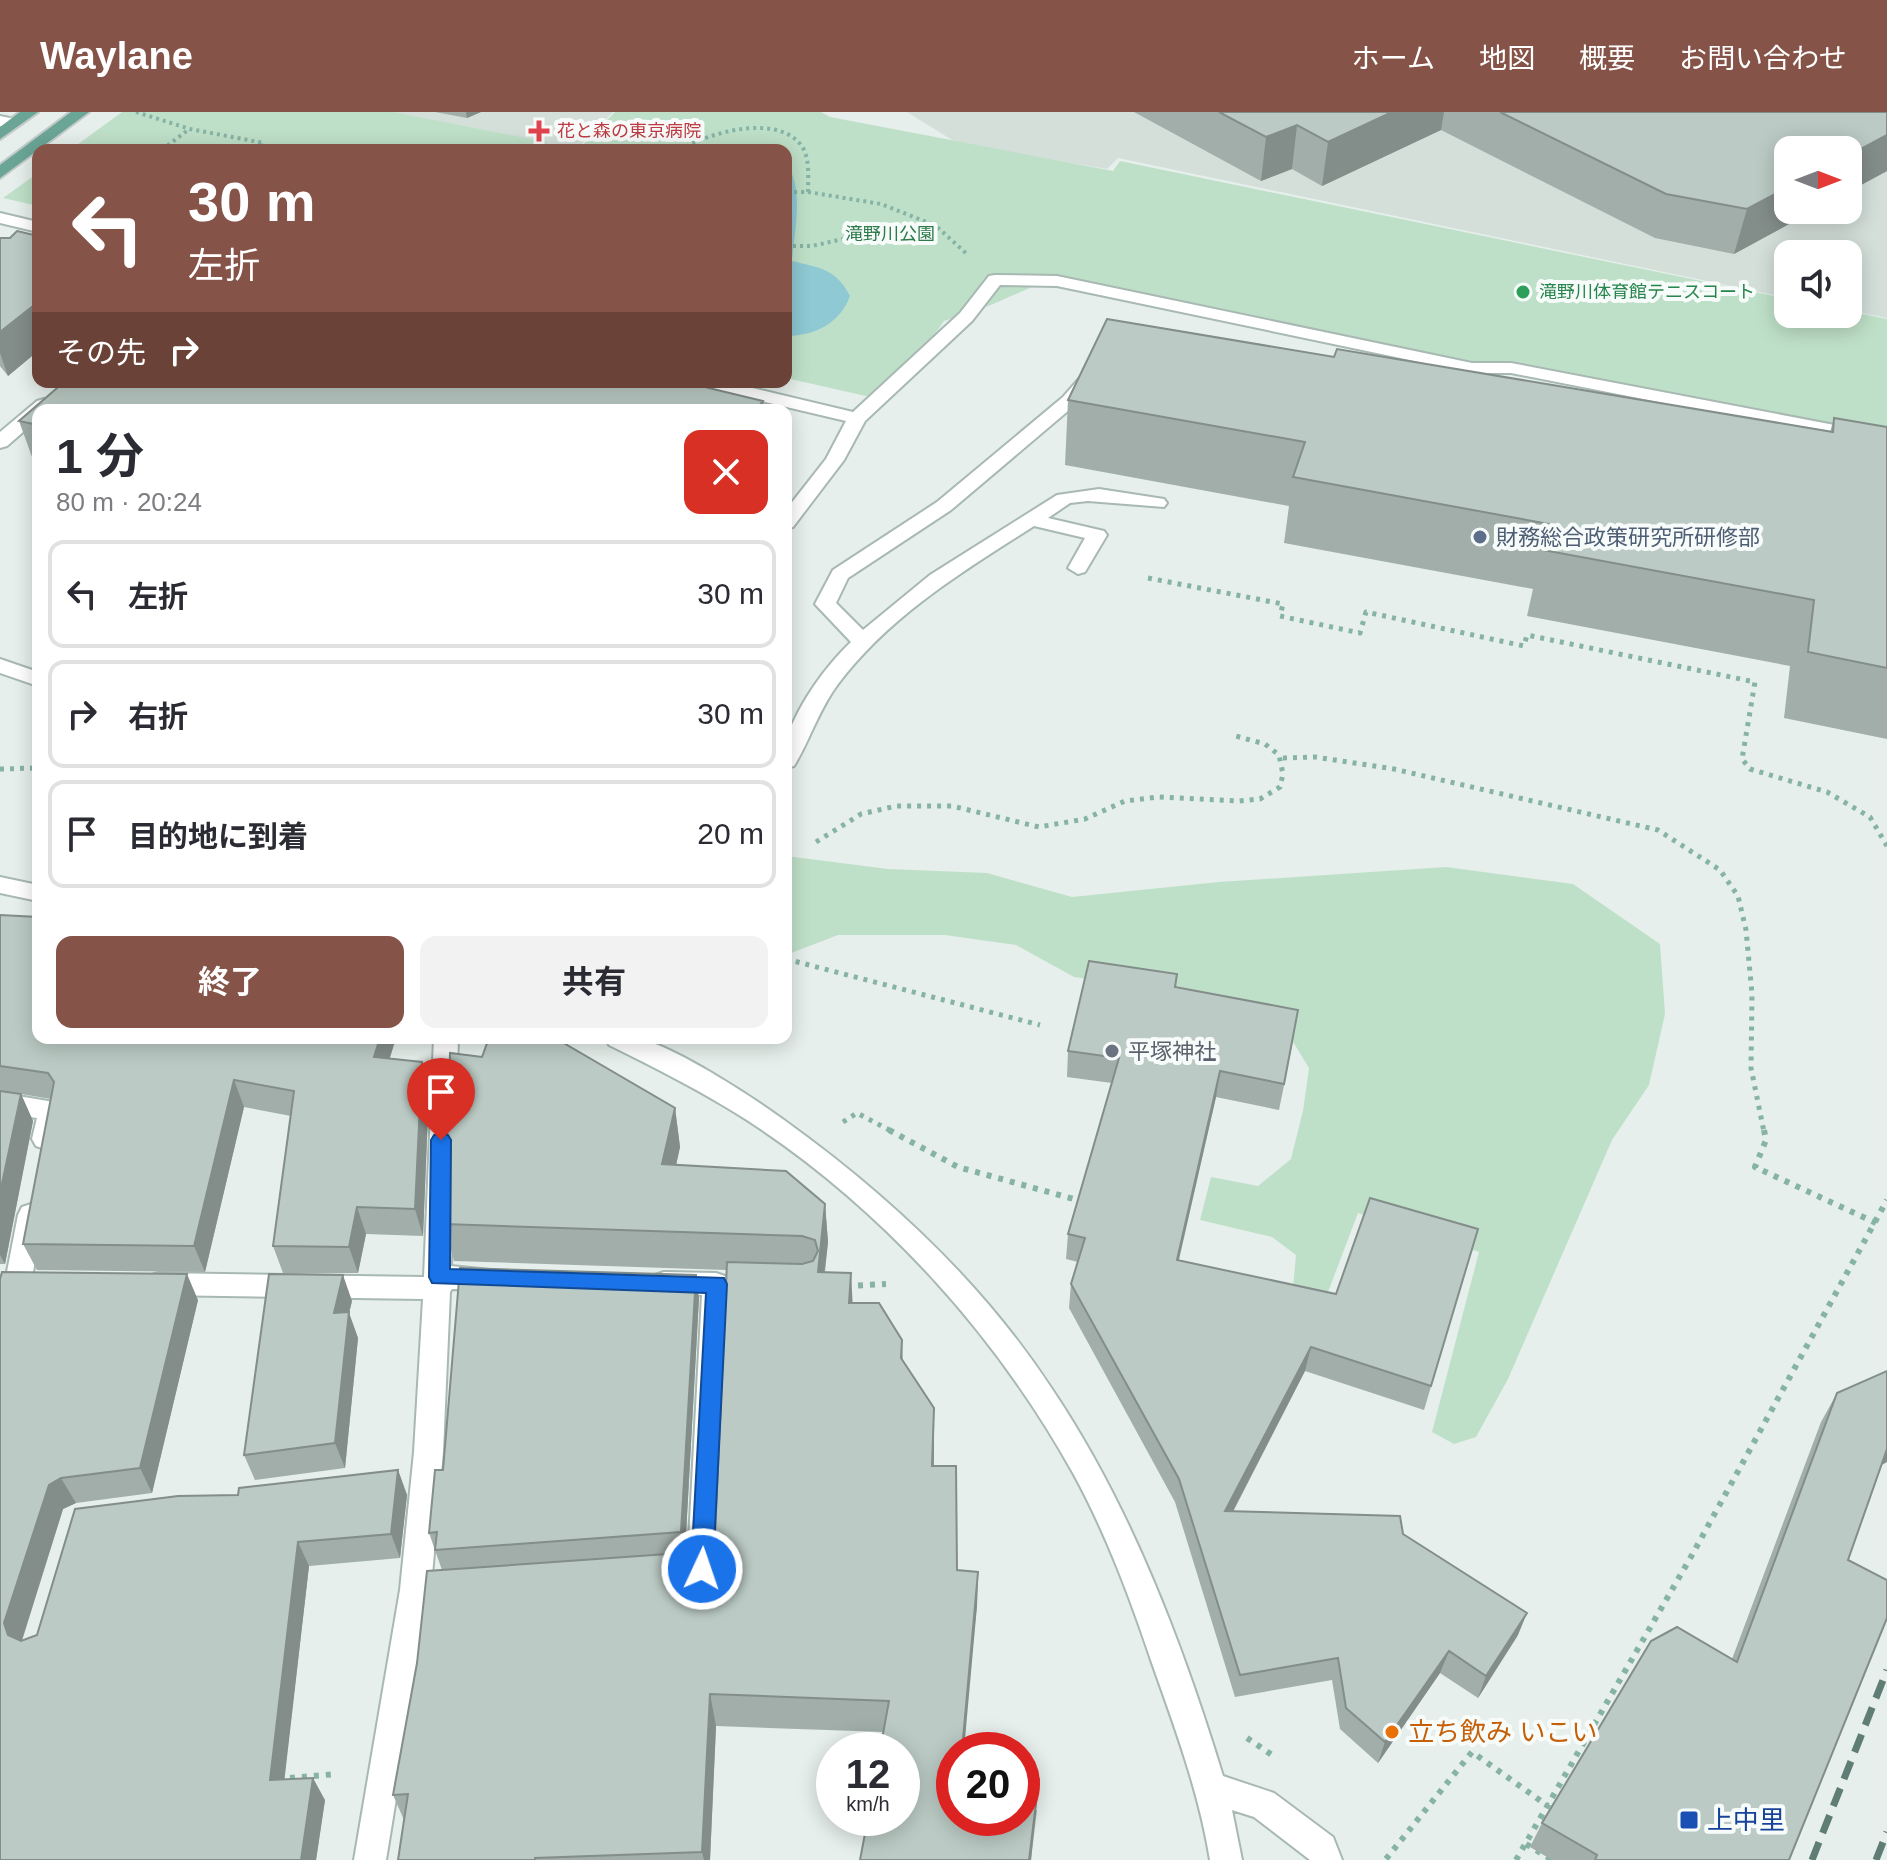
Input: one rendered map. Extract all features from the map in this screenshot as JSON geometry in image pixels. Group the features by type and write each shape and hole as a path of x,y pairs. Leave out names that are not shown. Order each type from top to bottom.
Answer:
{"main road":[{"path":"0,134 7,122 30,112"},
{"path":"39,144 81,112"},
{"path":"0,173 32,149"}],"street":[{"path":"0,218 32,226"},
{"path":"792,515 835,460 857,418 966,317 995,280 1057,281 1472,368 1511,368 1887,441"},
{"path":"862,641 825,604 840,574 944,506 1069,401 1105,361"},
{"path":"730,388 857,418"},
{"path":"0,442 32,414"},
{"path":"792,750 829,682 862,641 915,597 1064,499 1083,494 1112,494 1157,503"},
{"path":"1033,520 1097,535 1078,568"},
{"path":"0,666 32,677"},
{"path":"0,885 32,892"},
{"path":"370,1860 415,1590 439,1282 446,1044"},
{"path":"630,1044 720,1091 832,1170 900,1229 995,1334 1027,1377 1083,1463 1142,1589 1211,1788 1226,1860"},
{"path":"0,1103 51,1110 42,1157"},
{"path":"36,1188 9,1283 49,1282"},
{"path":"127,1283 516,1279"},
{"path":"639,1282 746,1285"},
{"path":"670,1571 702,1569 716,1284"},
{"path":"395,1477 425,1473"},
{"path":"415,1590 479,1585"},
{"path":"1211,1788 1263,1804 1322,1848 1326,1860"}],"path":[{"path":"136,112 190,129 263,144"},
{"path":"691,144 738,125 759,124 778,129 800,143 807,159 808,192"},
{"path":"170,144 190,129"},
{"path":"792,192 881,204 936,226 995,280"},
{"path":"792,246 812,246 883,230 936,226"},
{"path":"1148,578 1283,604 1280,616 1360,633 1366,612 1524,646 1527,635 1755,682 1742,759 1750,769 1827,792 1870,817 1887,846"},
{"path":"816,842 861,814 896,806 952,806 1039,827 1085,819 1125,801 1158,797 1239,801 1260,799 1280,787 1285,772 1283,758 1274,748 1258,739 1232,735"},
{"path":"1283,758 1315,757 1394,769 1647,827 1696,851 1720,870 1738,896 1746,930 1752,994 1751,1068 1766,1140 1755,1167 1876,1223"},
{"path":"0,769 32,768"},
{"path":"792,961 1040,1025"},
{"path":"843,1122 857,1113 958,1167 1089,1203"},
{"path":"1516,1860 1692,1555 1823,1311 1887,1200"},
{"path":"832,1286 886,1284"},
{"path":"1386,1859 1472,1752 1548,1806"},
{"path":"263,1780 384,1769"},
{"path":"1526,1844 1549,1858 1562,1853"}],"shaded area":[{"name":"花と森の東京病院","path":"390,112 613,112 582,144 547,144"},
{"path":"907,112 1887,112 1887,318 1862,313 1862,240 1774,240 1774,295 1118,158 1107,169 957,143"}],"green space":[{"path":"122,112 393,112 548,144 78,144"},
{"name":"滝野川公園","path":"615,112 821,112 830,117 1113,171 1120,161 1774,296 1774,328 1862,328 1862,314 1887,319 1887,448 1189,302 1137,302 1041,283 944,321 888,401 792,379 792,144 584,144"},
{"path":"32,177 32,205 3,198"},
{"path":"792,857 888,869 987,873 1072,897 1219,882 1446,867 1573,884 1660,944 1665,1014 1649,1085 1612,1140 1508,1379 1476,1437 1454,1444 1432,1432 1479,1252 1358,1213 1322,1308 1292,1299 1296,1255 1272,1237 1200,1220 1211,1177 1258,1186 1291,1159 1303,1111 1309,1068 1284,1027 1178,992 1074,977 1016,945 945,935 838,935 792,953"}],"water":[{"path":"792,174 797,197 792,261"},
{"path":"792,261 833,275 850,296 833,321 807,334 792,335"}],"building":[{"path":"1219,112 1392,112 1328,142 1297,125 1266,137"},
{"path":"1500,112 1887,112 1887,135 1862,148 1862,136 1774,136 1774,195 1747,209 1666,194"},
{"path":"17,231 32,235 32,307 0,332 0,238 10,238"},
{"path":"1107,319 1334,357 1337,349 1833,432 1834,418 1887,427 1887,668 1808,652 1814,600 1543,550 1549,524 1293,477 1305,442 1068,400"},
{"path":"57,388 709,388 763,401 761,404 39,404"},
{"path":"32,410 32,424 19,421"},
{"path":"0,915 32,917 32,1044 378,1044 374,1057 422,1062 415,1209 357,1207 349,1247 273,1246 294,1091 234,1080 194,1246 23,1244 54,1082 48,1073 0,1066"},
{"path":"1089,961 1177,974 1175,987 1298,1010 1284,1084 1220,1071 1177,1260 1336,1294 1370,1198 1478,1229 1431,1386 1311,1347 1225,1511 1400,1516 1403,1534 1527,1613 1486,1676 1449,1651 1385,1742 1346,1708 1338,1658 1240,1675 1179,1479 1071,1284 1085,1238 1068,1234 1119,1058 1068,1051"},
{"path":"487,1044 565,1044 675,1108 662,1164 786,1171 825,1204 818,1272 851,1273 849,1303 879,1303 902,1340 901,1358 934,1408 932,1466 956,1466 957,1570 978,1572 964,1732 936,1732 936,1836 1032,1836 1029,1860 860,1860 865,1836 920,1836 920,1732 883,1732 889,1701 710,1694 702,1852 535,1860 398,1860 408,1794 393,1795 417,1663 427,1571 696,1552 709,1546 715,1535 727,1262 802,1264 813,1261 818,1251 815,1240 802,1236 444,1224 450,1053 482,1057"},
{"path":"0,1091 21,1094 0,1193"},
{"path":"460,1268 696,1275 681,1532 435,1550 437,1532 429,1533 435,1470 443,1470"},
{"path":"2,1272 187,1274 140,1468 61,1478 49,1485 4,1623 8,1635 21,1641 37,1635 75,1509 178,1496 238,1495 239,1488 398,1470 391,1534 298,1542 270,1780 313,1778 301,1860 0,1860"},
{"path":"269,1274 343,1275 334,1313 349,1312 335,1443 244,1455"},
{"path":"1887,1371 1887,1449 1848,1560 1887,1580 1887,1618 1789,1860 1595,1860 1597,1855 1542,1823 1651,1641 1677,1627 1737,1662 1837,1393"}],"railway":[{"path":"1812,1860 1887,1670"},
{"path":"1876,1860 1887,1832"}],"place":[{"name":"花と森の東京病院","path":"539,131"},
{"name":"滝野川体育館テニスコート","path":"1523,292"},
{"name":"財務総合政策研究所研修部","path":"1480,537"},
{"name":"平塚神社","path":"1112,1051"},
{"name":"立ち飲み いこい","path":"1392,1732"},
{"name":"上中里","path":"1689,1820"}],"route":[{"path":"441,1140 440,1277 716,1284 702,1569"}]}
